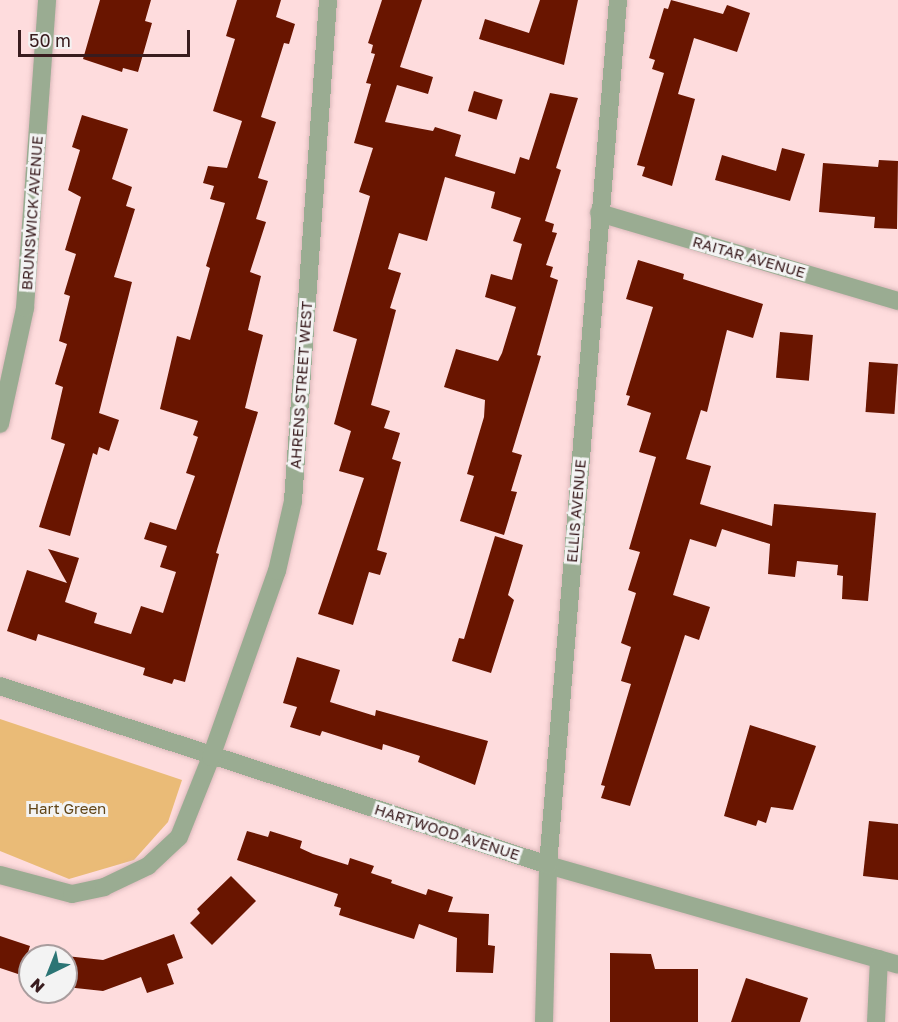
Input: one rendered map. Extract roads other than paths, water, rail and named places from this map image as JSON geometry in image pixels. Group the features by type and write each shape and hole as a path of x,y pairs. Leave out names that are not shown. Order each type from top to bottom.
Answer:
{"street":[{"name":"BRUNSWICK AVENUE","path":"0,424 25,308 47,0"},
{"name":"AHRENS STREET WEST","path":"0,875 72,894 104,887 148,866 179,837 211,757 277,571 293,501 328,0"},
{"name":"ELLIS AVENUE","path":"544,1022 548,864 618,0"},
{"name":"RAITAR AVENUE","path":"599,213 898,301"},
{"name":"HARTWOOD AVENUE","path":"0,686 211,757 548,864 898,965"},
{"path":"876,1022 879,959"}],"park label":[{"name":"Hart Green","path":"67,809"}]}
